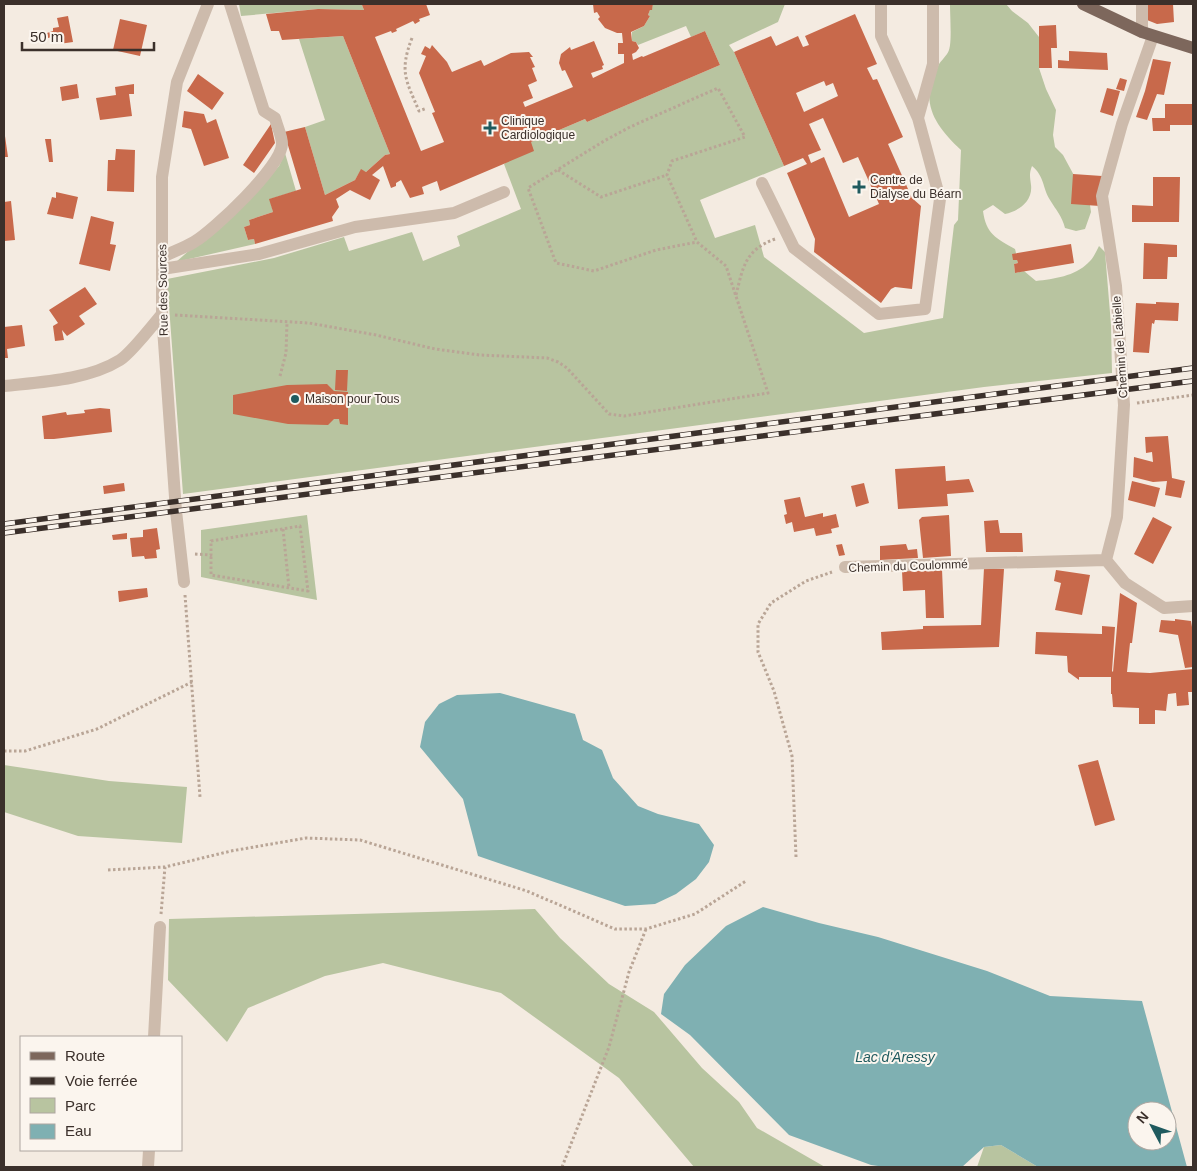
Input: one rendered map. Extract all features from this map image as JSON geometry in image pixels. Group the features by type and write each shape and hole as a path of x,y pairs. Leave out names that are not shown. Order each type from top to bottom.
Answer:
{"main road":[{"path":"1083,4 1147,34 1193,48"}],"street":[{"name":"Rue des Sources","path":"184,582 176,511 162,314 162,177 177,82 208,4"},
{"path":"162,263 194,242 228,214 267,172 279,154 282,145 275,118 264,112 230,4"},
{"path":"762,183 794,248 879,314 925,309 940,199 918,118 881,36 881,4"},
{"path":"918,118 933,64 933,4"},
{"name":"Chemin de Labielle","path":"1106,560 1117,517 1124,405 1116,286 1102,196 1147,34 1142,4"},
{"path":"162,263 259,254 355,227 454,213 504,192"},
{"path":"4,386 96,372 122,359 162,314"},
{"path":"1106,560 1125,583 1164,608 1193,606"},
{"name":"Chemin du Coulommé","path":"846,567 1106,560"},
{"path":"154,1036 160,927"},
{"path":"148,1167 149,1151"}],"path":[{"path":"412,38 405,56 405,77 419,112 427,108"},
{"path":"162,314 319,324 435,349 487,355 547,358 567,368 609,414 624,416 768,393 726,266 696,242 667,175 672,161 745,137 718,88 630,127 528,188 556,263 594,271 656,250 696,242"},
{"path":"558,170 601,197 667,175"},
{"path":"736,295 744,262 761,244 787,234"},
{"path":"280,376 286,353 287,322"},
{"path":"1124,405 1193,395"},
{"path":"300,526 308,592 211,574 211,555 211,541 300,526"},
{"path":"283,529 289,588"},
{"path":"181,554 211,555"},
{"name":"Chemin du Coulommé","path":"796,857 792,756 774,691 758,652 758,624 771,603 806,581 846,567"},
{"path":"184,582 200,797"},
{"path":"4,751 25,751 97,729 192,682"},
{"path":"108,870 165,867 231,851 306,838 360,840 527,891 615,929 646,929 695,914 746,881"},
{"path":"160,927 165,867"},
{"path":"562,1167 609,1047 629,972 646,929"}],"green space":[{"path":"239,4 365,4 362,5 364,10 318,9 241,16"},
{"path":"653,4 785,4 778,22 729,45 734,52 784,166 700,200 715,238 755,225 764,257 864,333 943,318 954,225 958,220 961,150 937,122 932,112 929,91 938,66 947,54 950,46 950,4 1006,4 1028,23 1039,37 1039,68 1056,110 1053,135 1055,147 1063,155 1090,205 1091,212 1085,229 1076,231 1065,228 1061,217 1047,195 1039,174 1032,166 1030,171 1030,196 1024,204 1020,208 1005,214 993,205 983,211 984,219 993,234 1002,242 1015,249 1016,253 1013,260 1017,260 1018,263 1014,264 1015,273 1024,271 1036,281 1057,278 1077,271 1090,261 1099,246 1105,252 1111,325 1112,373 984,387 183,494 167,279 274,258 344,237 349,251 412,232 423,261 460,246 457,236 521,209 504,164 531,142 585,119 587,122 720,65 705,31 691,37 686,26 638,45 632,41 632,32 644,26 650,16 648,15"},
{"path":"343,36 390,154 385,155 366,172 361,170 355,180 325,195 305,127 325,120 299,39"},
{"path":"285,153 296,191 270,199 273,212 249,220 250,225 244,227 248,240 254,239 255,244 176,262 257,191 279,166"},
{"path":"307,515 317,600 201,577 201,530"},
{"path":"4,765 109,781 187,787 182,843 78,836 4,812"},
{"path":"535,909 560,938 609,984 654,1012 702,1068 739,1102 757,1128 825,1167 694,1167 619,1078 501,993 383,963 325,976 248,1008 227,1042 168,980 169,919"},
{"path":"1001,1145 1038,1167 977,1167 984,1147"}],"water":[{"path":"500,693 575,714 583,740 602,750 613,778 638,806 658,814 699,824 714,845 709,862 696,879 676,894 655,904 625,906 478,856 463,799 420,747 425,722 439,704 457,695"},
{"name":"Lac d'Aressy","path":"763,907 878,937 987,971 1050,996 1142,1001 1169,1101 1127,1101 1127,1151 1177,1151 1177,1130 1187,1167 1038,1167 1001,1145 984,1147 962,1167 885,1167 871,1165 789,1135 690,1035 661,1014 664,994 685,965 726,926"}],"building":[{"path":"426,4 430,15 419,19 420,21 415,24 413,21 396,29 397,31 392,33 391,31 375,37 421,151 444,142 432,113 435,112 419,73 426,56 421,54 425,46 430,49 432,45 447,62 452,72 481,60 484,66 511,53 529,52 533,57 530,57 535,67 532,68 537,81 528,85 533,98 523,102 525,107 573,87 565,70 562,71 559,63 561,54 570,47 571,50 594,41 604,65 602,66 603,69 591,73 593,78 624,63 624,54 618,54 618,43 623,43 622,33 605,28 598,19 600,17 597,12 594,13 593,4 653,4 652,10 650,10 648,15 650,16 644,26 631,32 632,41 636,42 639,48 632,54 633,60 705,31 720,65 587,122 585,119 531,142 534,151 440,191 437,181 422,187 424,194 410,198 401,180 396,183 396,186 391,188 383,166 372,175 380,180 370,200 350,190 336,199 339,207 332,217 333,221 255,244 254,239 248,240 244,227 250,225 249,220 273,212 269,199 301,189 284,132 305,127 325,195 355,180 361,169 366,172 385,155 390,154 343,36 282,40 279,31 271,31 266,14 318,9 364,10 362,5"},
{"path":"1147,4 1173,4 1174,22 1157,24 1147,20"},
{"path":"855,14 877,64 867,68 873,80 877,79 903,137 888,144 912,198 921,206 912,289 895,287 891,289 881,303 814,252 815,239 787,173 807,164 803,158 784,166 734,52 771,36 776,46 798,36 803,47 809,45 805,36","holes":["824,81 826,86 833,83 838,96 804,112 796,93","823,118 843,163 858,157 879,204 849,217 824,157 811,163 808,155 821,150 809,124"]},
{"path":"68,16 73,42 59,44 56,36 48,38 47,33 53,31 53,28 59,27 57,18"},
{"path":"120,19 147,25 140,56 113,50"},
{"path":"1056,25 1057,48 1051,48 1052,68 1039,68 1039,26"},
{"path":"1069,51 1107,53 1108,70 1058,68 1058,60 1069,61"},
{"path":"1153,59 1171,62 1164,95 1157,94 1147,120 1136,117"},
{"path":"198,74 224,93 212,110 187,91"},
{"path":"1120,78 1127,80 1124,91 1116,89"},
{"path":"77,84 79,98 62,101 60,87"},
{"path":"134,84 134,94 129,94 132,116 100,120 96,98 116,95 115,87"},
{"path":"1107,88 1120,91 1113,116 1100,112"},
{"path":"1165,104 1193,104 1193,125 1170,125 1170,131 1153,131 1152,118 1165,118"},
{"path":"184,111 204,114 207,123 216,119 229,158 204,166 191,129 182,127"},
{"path":"271,124 275,143 254,173 243,165"},
{"path":"4,129 8,157 4,157"},
{"path":"45,139 51,139 53,162 49,162"},
{"path":"116,149 135,150 134,192 107,191 108,160 115,160"},
{"path":"1073,174 1102,176 1100,206 1071,204"},
{"path":"1153,177 1180,177 1179,222 1132,222 1132,205 1153,206"},
{"path":"56,192 78,197 73,219 47,214 52,197 56,198"},
{"path":"11,201 15,240 4,241 4,202"},
{"path":"91,216 114,222 110,244 116,245 110,271 79,264"},
{"path":"1144,243 1177,245 1177,257 1168,257 1167,279 1143,279"},
{"path":"1071,244 1074,263 1015,273 1014,264 1018,263 1017,260 1013,260 1012,254"},
{"path":"85,287 97,304 79,316 85,324 67,336 62,330 64,340 55,341 53,326 58,323 49,310"},
{"path":"1156,302 1179,303 1178,321 1155,320 1154,324 1152,323 1149,353 1133,352 1136,303 1156,304"},
{"path":"22,325 25,346 7,349 8,358 4,358 4,327"},
{"path":"336,370 348,370 347,391 335,390"},
{"path":"327,384 334,391 348,392 348,425 340,424 339,419 334,419 328,425 288,424 233,414 233,395 287,385"},
{"path":"110,409 112,432 44,439 42,416 66,412 67,415 85,413 84,410"},
{"path":"1168,436 1172,478 1185,481 1181,498 1165,495 1167,481 1153,482 1133,477 1134,457 1153,462 1152,452 1146,453 1145,437"},
{"path":"945,466 946,481 969,479 974,492 947,494 948,506 898,509 895,469"},
{"path":"1132,481 1160,488 1155,507 1128,500"},
{"path":"124,483 125,491 104,494 103,486"},
{"path":"864,483 869,503 856,507 851,486"},
{"path":"800,497 805,517 823,513 823,517 836,514 839,527 831,529 832,533 816,536 814,528 794,532 792,522 786,524 784,515 787,514 784,500"},
{"path":"949,515 951,556 923,558 919,520 922,517"},
{"path":"1153,517 1172,527 1153,564 1134,554"},
{"path":"998,520 1000,533 1022,533 1023,552 986,552 984,521"},
{"path":"157,528 160,549 156,550 157,558 132,557 130,538 143,537 143,530"},
{"path":"127,533 127,539 113,540 112,535"},
{"path":"842,544 845,555 839,556 836,545"},
{"path":"906,544 908,550 917,549 918,558 880,560 880,546"},
{"path":"984,568 1004,569 999,647 882,650 881,632 923,629 923,626 981,625"},
{"path":"942,569 944,618 926,618 925,590 903,591 902,571"},
{"path":"1056,570 1090,575 1082,615 1055,610 1061,583 1054,581"},
{"path":"147,588 148,597 119,602 118,591"},
{"path":"1120,593 1137,603 1127,672 1150,673 1193,669 1193,692 1188,692 1189,705 1177,706 1176,693 1168,694 1166,711 1155,710 1155,724 1139,724 1139,708 1113,707 1111,677 1079,677 1079,680 1068,672 1067,656 1035,654 1036,632 1102,634 1102,626 1115,627 1113,672"},
{"path":"1175,619 1191,621 1193,667 1185,668 1178,635 1159,632 1161,620 1175,621"},
{"path":"1098,760 1115,820 1095,826 1078,765"}],"railway":[{"path":"4,524 1193,368"},
{"path":"4,533 1193,381"}],"place":[{"name":"Clinique Cardiologique","path":"490,128"},
{"name":"Centre de Dialyse du Béarn","path":"859,187"},
{"name":"Maison pour Tous","path":"295,399"}]}
